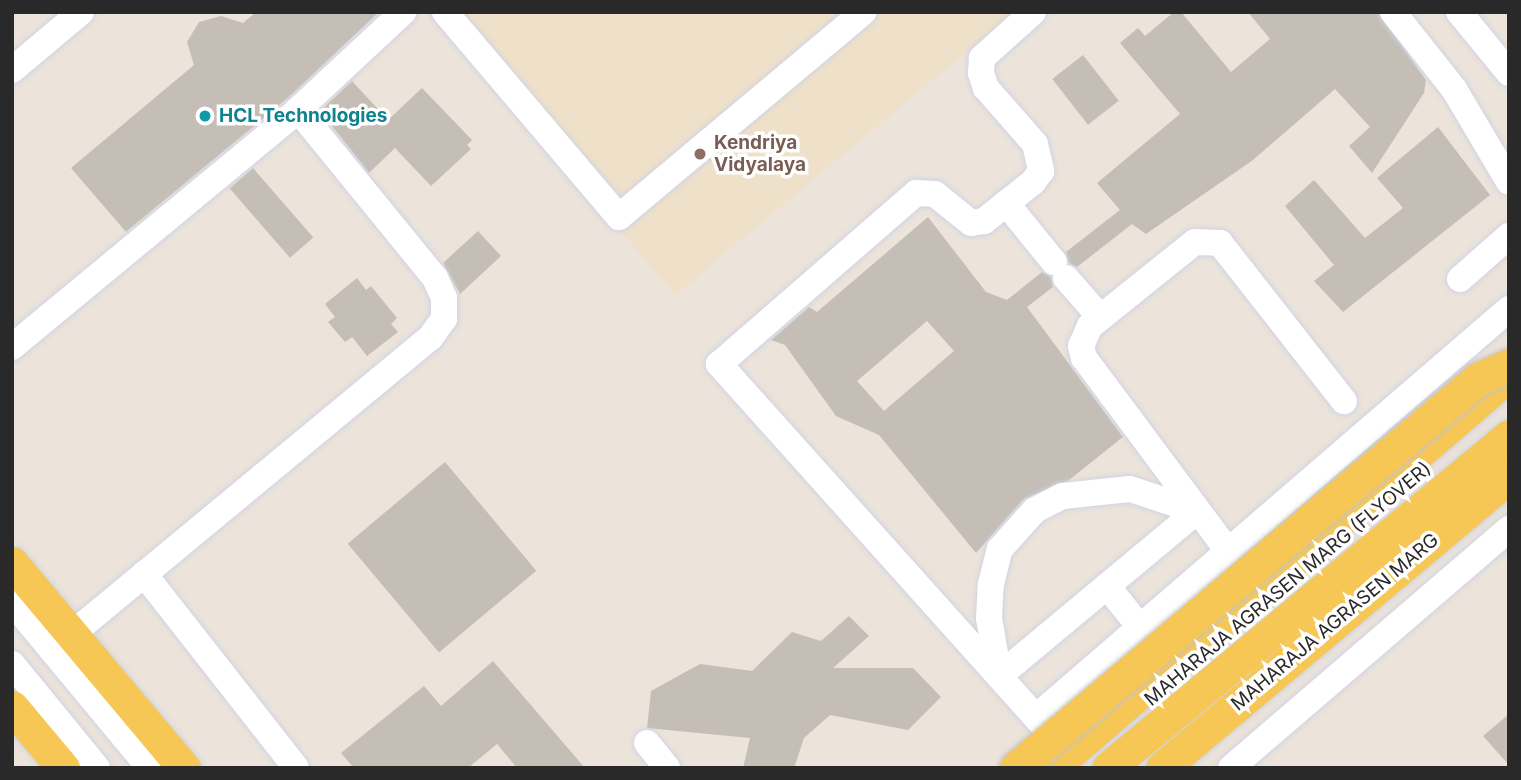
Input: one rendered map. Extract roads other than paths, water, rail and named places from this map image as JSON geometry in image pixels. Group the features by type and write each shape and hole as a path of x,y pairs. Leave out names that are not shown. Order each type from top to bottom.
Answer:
{"main road":[{"path":"1016,768 1478,379 1509,365"},
{"path":"1063,763 1509,375"},
{"name":"MAHARAJA AGRASEN MARG (FLYOVER)","path":"1063,763 1509,399"},
{"name":"MAHARAJA AGRASEN MARG (FLYOVER)","path":"1108,768 1509,436"},
{"name":"MAHARAJA AGRASEN MARG","path":"1161,768 1509,477"},
{"path":"1192,768 1509,498"},
{"path":"12,563 184,768"},
{"path":"12,707 63,768"}],"street":[{"path":"15,63 81,12"},
{"path":"12,347 298,110 403,12"},
{"path":"445,12 619,217 863,12"},
{"path":"1033,12 982,58 986,88 1041,158 1041,171 1033,181 984,221 971,223 935,194 916,193 719,364 1036,717 1063,763"},
{"path":"1393,12 1454,89 1509,182"},
{"path":"1459,12 1509,73"},
{"path":"72,634 430,338 444,319 444,298 435,278 298,110"},
{"path":"1006,203 1100,317"},
{"path":"1460,279 1509,236"},
{"path":"1228,551 1084,358 1083,336 1100,317 1195,242 1220,243 1344,401"},
{"path":"1036,717 1509,309"},
{"path":"999,676 989,618 991,583 1000,549 1035,510 1063,496 1130,489 1197,511"},
{"path":"999,676 1197,511"},
{"path":"1231,768 1509,529"},
{"path":"144,575 296,768"},
{"path":"1107,586 1140,627"},
{"path":"12,602 150,768"},
{"path":"12,664 97,768"},
{"path":"647,743 667,768"}],"place":[{"name":"HCL Technologies","path":"205,116"},
{"name":"Kendriya Vidyalaya","path":"700,154"}]}
